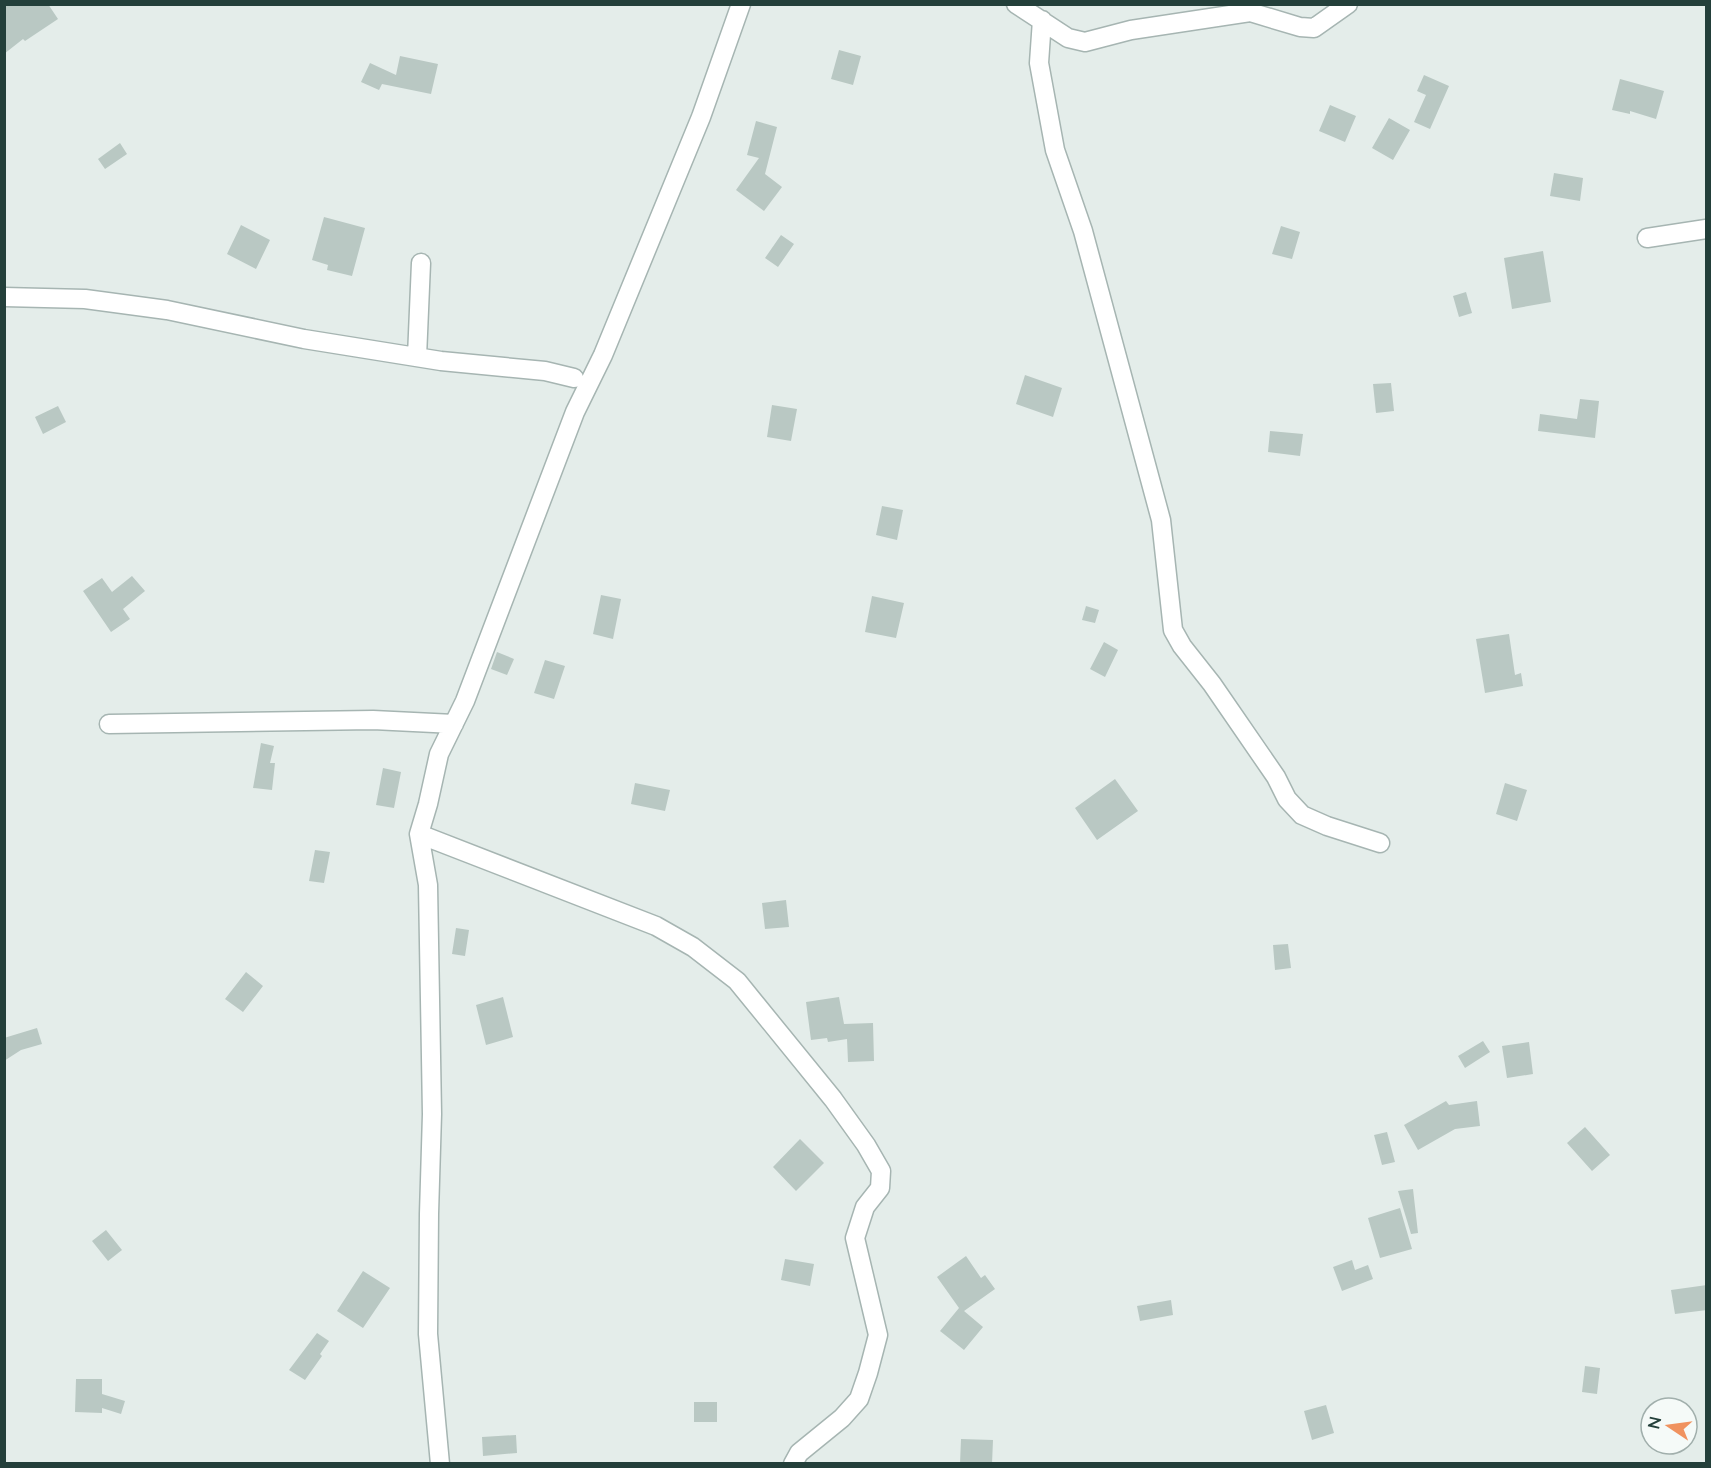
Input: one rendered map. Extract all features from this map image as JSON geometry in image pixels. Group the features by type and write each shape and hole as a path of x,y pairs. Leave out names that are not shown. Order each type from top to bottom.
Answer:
{"street":[{"path":"440,1464 428,1334 432,1114 428,885 418,834 428,804 439,754 465,701 575,412 603,355 701,117 741,4"},
{"path":"1016,4 1068,38 1084,42 1131,30 1250,12 1300,27 1314,28 1348,4"},
{"path":"1042,20 1039,63 1055,150 1083,231 1161,520 1173,630 1182,646 1212,684 1276,777 1287,799 1302,815 1327,826 1380,843"},
{"path":"1647,238 1707,229"},
{"path":"417,357 421,263"},
{"path":"4,297 84,299 167,310 304,339 417,357 545,371 574,378"},
{"path":"574,378 603,355"},
{"path":"574,378 575,412"},
{"path":"109,724 373,720 454,724"},
{"path":"418,834 656,926 693,947 737,981 833,1099 866,1145 880,1171 880,1188 865,1207 855,1238 878,1335 859,1400 842,1418 799,1453 793,1464"}],"building":[{"path":"4,4 48,4 58,19 25,41 23,39 4,54"},
{"path":"839,50 861,56 853,85 831,79"},
{"path":"400,56 438,64 431,94 382,84 379,90 361,82 370,63 396,75"},
{"path":"1424,75 1449,86 1430,129 1414,122 1426,95 1417,91"},
{"path":"1620,79 1664,91 1656,119 1630,111 1630,114 1612,110"},
{"path":"1330,105 1356,116 1345,142 1319,131"},
{"path":"1389,118 1410,130 1393,160 1372,148"},
{"path":"756,121 777,127 765,174 782,187 764,211 736,190 759,158 747,155"},
{"path":"120,143 127,154 105,169 98,159"},
{"path":"1554,173 1583,178 1580,201 1550,196"},
{"path":"324,217 365,228 352,276 327,270 328,265 312,260"},
{"path":"241,225 270,240 256,269 227,254"},
{"path":"1281,226 1300,232 1292,259 1272,254"},
{"path":"781,235 794,244 778,267 765,258"},
{"path":"1543,251 1551,302 1512,309 1504,258"},
{"path":"1466,292 1472,313 1459,317 1453,296"},
{"path":"1025,375 1062,388 1053,417 1016,404"},
{"path":"1391,383 1394,411 1376,413 1373,384"},
{"path":"1580,399 1599,401 1595,438 1538,431 1540,414 1577,419"},
{"path":"772,405 797,409 791,441 767,437"},
{"path":"58,406 66,422 43,434 35,417"},
{"path":"1270,431 1303,434 1300,456 1268,452"},
{"path":"882,506 903,510 897,540 876,535"},
{"path":"132,576 145,591 123,609 130,619 111,632 83,591 102,578 112,592"},
{"path":"601,595 621,599 613,639 593,634"},
{"path":"872,596 904,603 896,638 865,632"},
{"path":"1086,606 1099,610 1095,623 1082,620"},
{"path":"1509,634 1515,675 1521,673 1523,686 1485,693 1476,639"},
{"path":"1104,642 1118,650 1105,677 1090,669"},
{"path":"497,652 514,659 507,675 491,669"},
{"path":"545,660 565,666 554,699 534,693"},
{"path":"261,743 274,746 270,763 275,763 272,790 253,788"},
{"path":"383,768 401,772 394,808 376,805"},
{"path":"1115,779 1138,811 1097,840 1075,808"},
{"path":"635,783 670,790 665,811 631,804"},
{"path":"1505,783 1527,790 1517,821 1496,814"},
{"path":"315,850 330,852 324,883 309,881"},
{"path":"786,900 789,927 765,929 762,903"},
{"path":"456,928 469,930 465,956 452,954"},
{"path":"1288,944 1291,968 1275,970 1273,945"},
{"path":"246,972 263,986 243,1012 225,999"},
{"path":"503,997 513,1037 486,1045 476,1005"},
{"path":"839,997 844,1024 873,1023 874,1061 848,1062 847,1039 828,1042 827,1038 811,1040 806,1002"},
{"path":"37,1028 42,1044 21,1050 4,1061 4,1038"},
{"path":"1483,1041 1490,1052 1465,1068 1458,1056"},
{"path":"1529,1042 1533,1074 1507,1078 1502,1046"},
{"path":"1446,1101 1449,1105 1477,1101 1480,1126 1455,1129 1418,1150 1404,1125"},
{"path":"1585,1127 1610,1155 1592,1171 1567,1143"},
{"path":"1387,1132 1395,1162 1382,1165 1374,1135"},
{"path":"800,1139 824,1163 796,1191 773,1167"},
{"path":"1413,1189 1418,1233 1411,1234 1398,1191"},
{"path":"1400,1208 1412,1249 1380,1258 1368,1218"},
{"path":"106,1230 122,1250 108,1261 92,1241"},
{"path":"966,1256 981,1278 985,1275 995,1289 964,1311 983,1327 964,1350 940,1331 959,1308 937,1277"},
{"path":"785,1259 814,1264 810,1286 781,1280"},
{"path":"1352,1260 1355,1270 1368,1265 1373,1279 1342,1291 1333,1267"},
{"path":"363,1271 390,1288 363,1328 337,1311"},
{"path":"1707,1285 1707,1310 1675,1314 1671,1290"},
{"path":"1171,1300 1173,1315 1140,1321 1137,1306"},
{"path":"317,1333 329,1341 320,1354 322,1356 305,1380 289,1370"},
{"path":"1585,1366 1600,1368 1597,1394 1582,1392"},
{"path":"76,1379 102,1379 102,1394 125,1401 121,1414 102,1408 102,1413 75,1412"},
{"path":"694,1402 717,1402 717,1422 694,1422"},
{"path":"1326,1405 1334,1433 1312,1440 1304,1411"},
{"path":"516,1435 517,1453 483,1456 482,1437"},
{"path":"961,1439 993,1440 992,1464 960,1464"}]}
